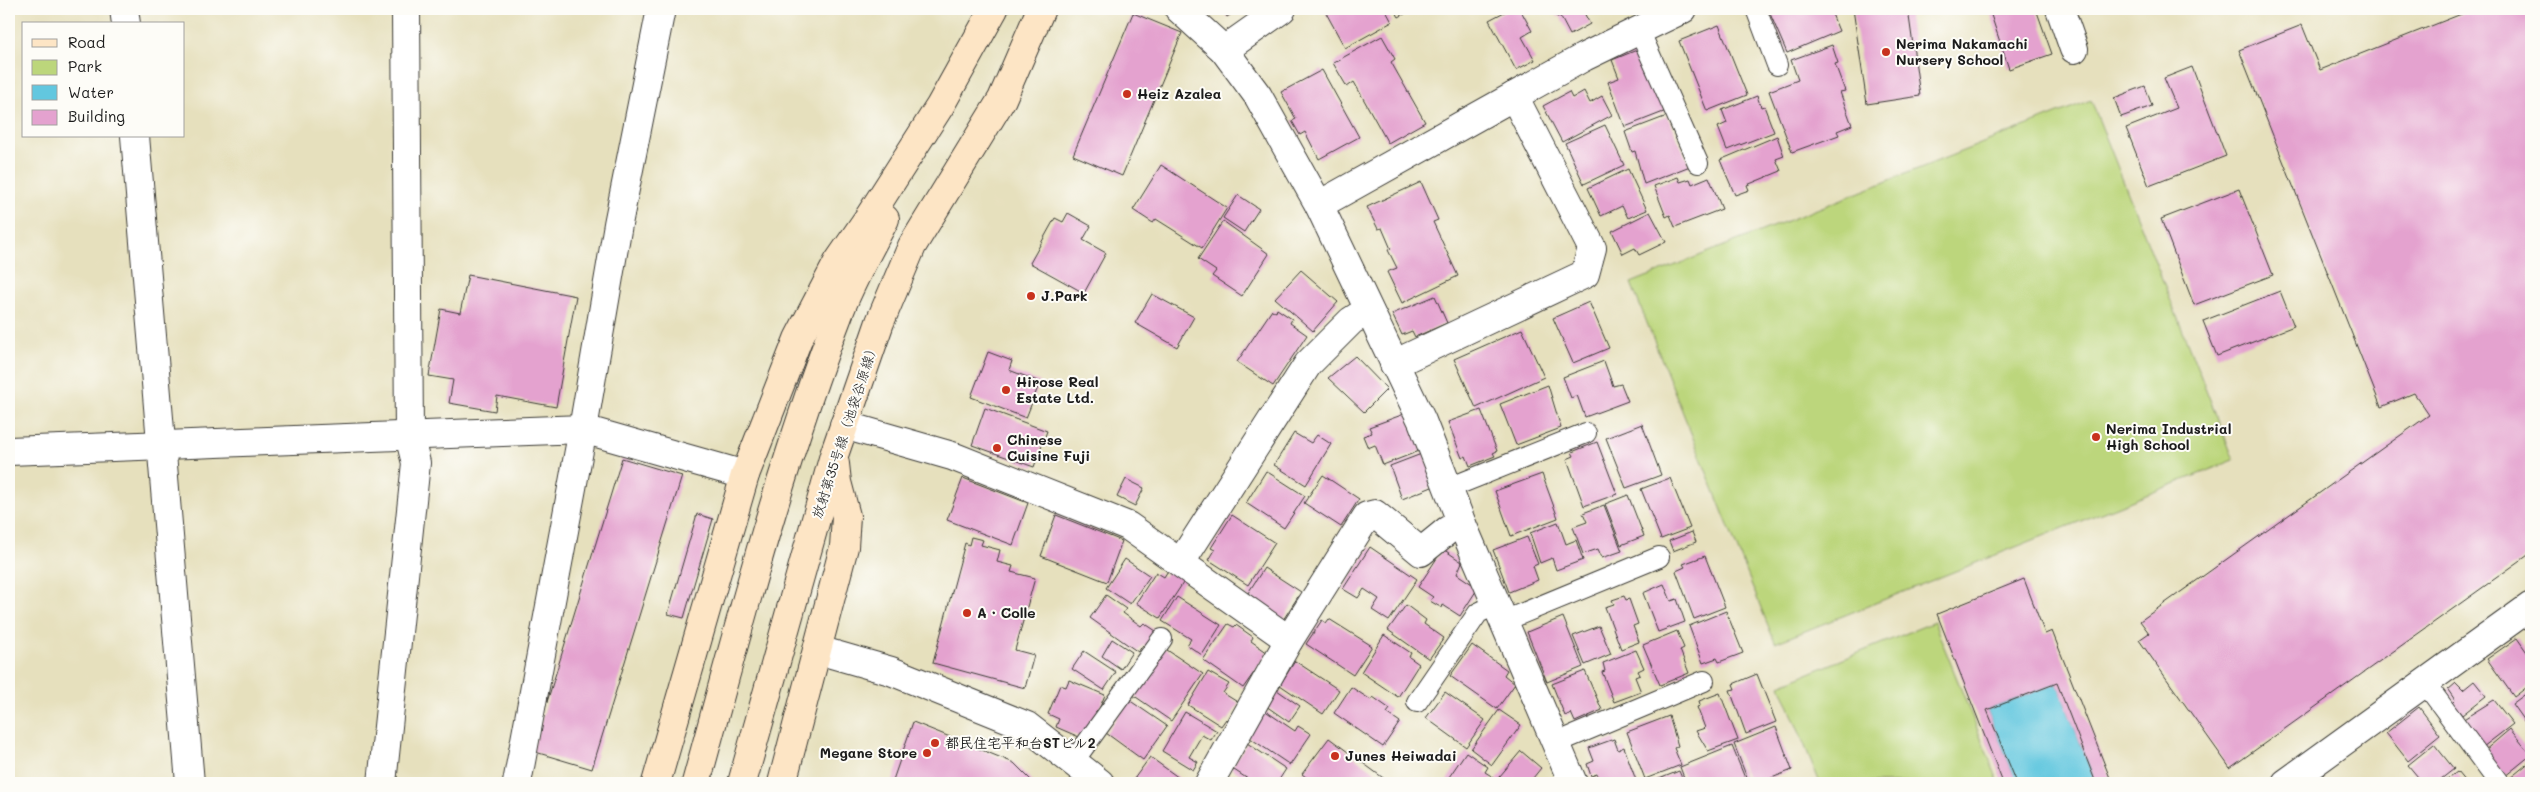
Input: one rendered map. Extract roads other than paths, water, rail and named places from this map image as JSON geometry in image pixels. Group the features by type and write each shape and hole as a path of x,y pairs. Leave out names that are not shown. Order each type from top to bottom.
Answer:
{"main road":[{"path":"696,783 767,527 809,398 842,306 940,106 994,9"},
{"name":"放射第35号線（池袋谷原線）","path":"742,783 834,456 880,322 912,246 1002,99 1041,9"},
{"path":"656,783 745,475 798,339 838,262 940,106"},
{"path":"782,783 844,547 846,516 837,482 834,456"}],"street":[{"path":"124,9 126,22"},
{"path":"382,783 416,463 409,435 406,9"},
{"path":"517,783 584,429 618,224 661,9"},
{"path":"1179,9 1224,50 1258,96 1319,206 1422,421 1462,524 1573,783"},
{"path":"1224,50 1282,9"},
{"path":"1319,206 1584,57 1683,9"},
{"path":"2060,9 2074,49"},
{"path":"1394,364 1585,274 1592,248 1514,96"},
{"path":"135,138 190,783"},
{"path":"1181,562 1308,364 1351,321 1368,310"},
{"path":"844,425 952,456 1128,526 1290,640"},
{"path":"9,451 584,429 745,475"},
{"path":"1209,783 1290,640 1367,516 1375,514 1421,552 1448,530 1462,524"},
{"path":"2286,783 2530,610"},
{"path":"818,650 891,671 1028,726 1100,783"}],"lane":[{"path":"1756,9 1777,65"},
{"path":"1639,30 1698,163"},
{"path":"1449,488 1586,433"},
{"path":"1417,702 1478,613 1500,612 1659,557"},
{"path":"1073,762 1162,639"},
{"path":"1556,743 1704,681"},
{"path":"2425,683 2499,783"}],"water":[{"path":"2057,683 2096,783 2017,783 1987,710"}],"place":[{"name":"Nerima Nakamachi Nursery School","path":"1886,52"},
{"name":"Heiz Azalea","path":"1127,94"},
{"name":"J.Park","path":"1031,296"},
{"name":"Hirose Real Estate Ltd.","path":"1006,390"},
{"name":"Nerima Industrial High School","path":"2096,437"},
{"name":"Chinese Cuisine Fuji","path":"997,448"},
{"name":"A・Colle","path":"967,613"},
{"name":"都民住宅平和台STビル2","path":"935,743"},
{"name":"Megane Store","path":"927,753"},
{"name":"Junes Heiwadai","path":"1335,756"}]}
